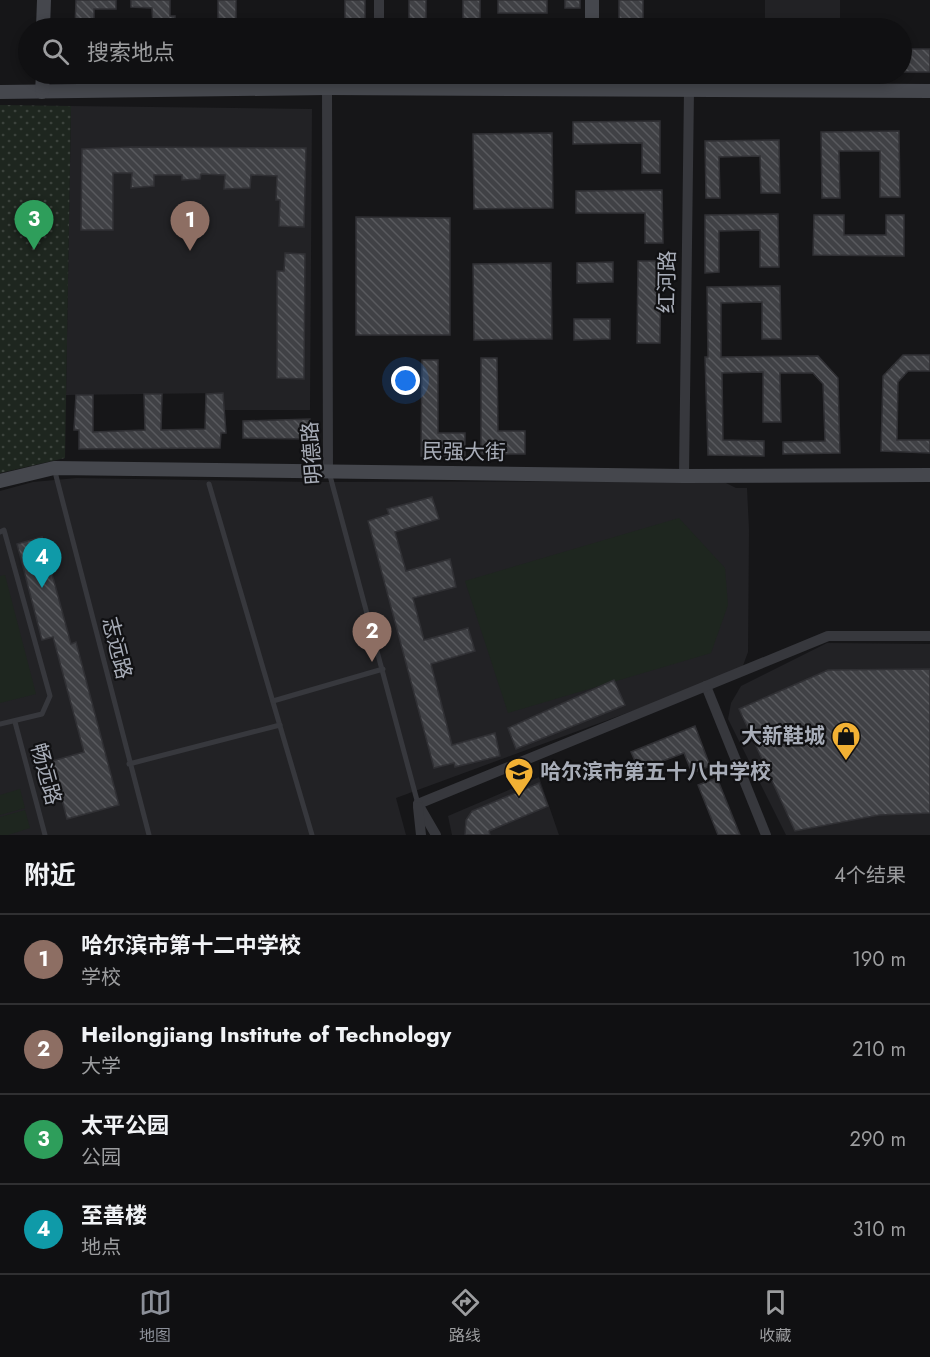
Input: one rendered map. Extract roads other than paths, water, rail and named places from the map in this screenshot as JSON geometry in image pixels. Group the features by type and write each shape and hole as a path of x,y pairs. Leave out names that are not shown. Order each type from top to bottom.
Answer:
{"main road":[{"path":"43,18 44,0"},
{"path":"592,0 592,18"},
{"path":"42,84 42,92"},
{"path":"591,84 591,89"},
{"path":"0,93 327,88 930,91"},
{"name":"民强大街","path":"0,481 54,468 684,476 930,474"}],"street":[{"path":"379,18 380,0"},
{"name":"明德路","path":"327,88 328,471"},
{"name":"红河路","path":"684,476 689,90"},
{"path":"418,804 828,636 930,636"},
{"path":"706,686 766,835"},
{"name":"明德路","path":"418,804 421,835"},
{"name":"明德路","path":"418,804 436,835"}],"lane":[{"name":"志远路","path":"54,468 149,835"},
{"name":"明德路","path":"328,471 418,804"},
{"path":"209,484 312,835"},
{"path":"0,531 4,530 50,696 42,714 0,724"},
{"path":"273,701 383,669"},
{"name":"畅远路","path":"15,722 45,835"},
{"path":"129,764 280,725"}],"place":[{"name":"太平公园","path":"34,250"},
{"name":"哈尔滨市第十二中学校","path":"190,251"},
{"name":"至善楼","path":"42,588"},
{"name":"Heilongjiang Institute of Technology","path":"372,662"},
{"name":"大新鞋城","path":"846,762"},
{"name":"哈尔滨市第五十八中学校","path":"519,798"}]}
